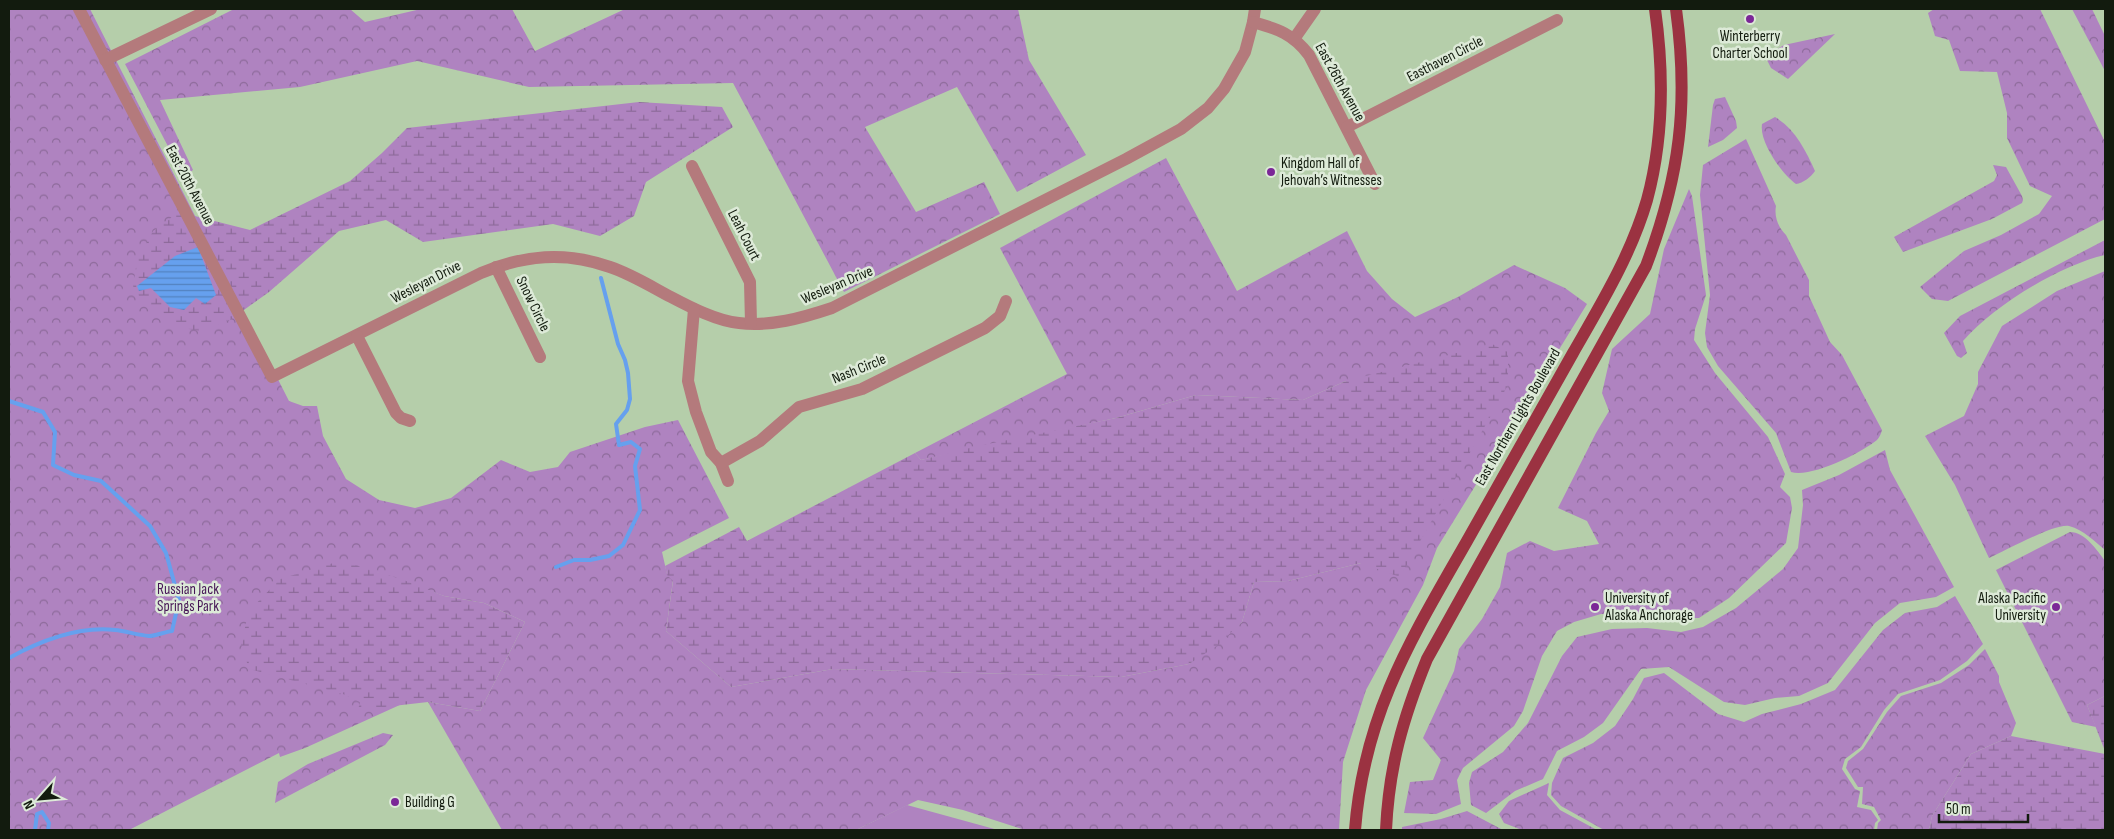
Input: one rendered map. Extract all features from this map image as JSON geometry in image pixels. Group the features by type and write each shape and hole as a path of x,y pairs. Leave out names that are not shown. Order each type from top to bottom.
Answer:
{"main road":[{"name":"East Northern Lights Boulevard","path":"1356,830 1364,765 1374,726 1402,658 1602,302 1636,232 1647,199 1660,126 1662,83 1660,44 1655,9"},
{"path":"1386,830 1391,774 1399,736 1427,659 1633,290 1646,266 1659,232 1679,146 1682,54 1676,9"}],"street":[{"name":"East 20th Avenue","path":"79,9 272,377"},
{"path":"105,60 211,9"},
{"path":"1294,39 1315,9"},
{"name":"East 26th Avenue","path":"1254,15 1294,39 1309,56 1375,184"},
{"name":"Wesleyan Drive","path":"272,377 496,267 534,257 564,256 610,267 694,309 738,323 767,323 804,318 854,298 1181,129 1208,108 1224,89 1245,52 1254,15"},
{"name":"Easthaven Circle","path":"1347,127 1557,20"},
{"name":"Leah Court","path":"692,166 750,282 751,323"},
{"name":"Snow Circle","path":"496,267 540,357"},
{"name":"Nash Circle","path":"721,462 760,441 799,407 862,389 985,328 1000,316 1006,301"},
{"path":"694,309 688,381 696,412 711,452 721,462 728,481"},
{"path":"357,336 396,413 401,418 410,421"}],"green space":[{"name":"Russian Jack Springs Park","path":"9,9 90,9 289,401 303,406 317,406 323,436 346,479 379,500 415,508 451,498 501,460 530,472 558,467 570,452 645,427 678,420 729,518 662,552 667,574 673,580 666,631 731,687 833,669 1121,677 1189,664 1242,622 1254,582 1288,581 1361,563 1346,381 1303,400 1196,395 1116,418 921,460 915,453 1067,374 1000,248 1166,158 1237,291 1347,231 1367,271 1392,299 1415,317 1458,297 1514,265 1565,288 1587,304 1437,548 1423,585 1366,690 1343,762 1339,830 1025,830 963,810 918,800 856,830 502,830 428,702 480,711 525,622 484,603 444,596 376,572 435,689 305,748 280,757 279,753 129,830 9,830"},
{"path":"234,9 350,9 365,22 421,9 512,9 535,51 625,9 1018,9 1029,60 1086,155 1017,192 957,87 865,127 916,212 984,182 1000,214 844,292 733,83 529,87 417,61 300,87 160,100 193,170 184,177 125,64"},
{"path":"1934,9 2040,9 2105,142 2105,219 1948,301 1932,299 1920,287 1964,251 2001,235 2039,214 2052,196 2030,186 2007,138 2007,113 1997,72 1960,71 1949,40 1935,36 1928,13"},
{"path":"2072,9 2092,9 2105,36 2105,71"},
{"path":"1835,34 1788,79 1771,68 1765,56 1784,45"},
{"path":"1725,97 1736,121 1737,128 1723,140 1708,147 1715,99"},
{"path":"639,102 722,107 733,127 646,182 634,216 600,236 553,224 423,242 386,220 339,231 269,292 230,320 200,331 172,326 144,305 133,286 137,261 153,231 179,212 250,230 350,181 407,128"},
{"path":"1775,117 1794,134 1815,171 1809,177 1796,184 1778,165 1764,140 1762,124"},
{"path":"1746,139 1776,206 1776,217 1779,225 1809,280 1809,296 1830,342 1842,355 1882,430 1877,440 1860,451 1823,468 1800,473 1791,472 1776,433 1718,366 1707,347 1705,333 1710,295 1700,195 1703,165"},
{"path":"1993,165 2006,167 2022,196 2022,203 1992,219 1903,252 1894,237 1994,181 1997,175"},
{"path":"1689,189 1692,196 1706,295 1695,329 1694,340 1715,373 1768,437 1785,474 1780,487 1790,497 1792,508 1786,543 1729,598 1699,618 1672,618 1639,614 1601,614 1574,622 1557,631 1542,656 1523,711 1514,726 1463,768 1457,780 1461,804 1436,814 1404,813 1410,782 1433,780 1441,760 1423,738 1454,671 1459,649 1482,619 1500,587 1507,553 1530,541 1554,551 1599,544 1587,521 1558,508 1609,411 1602,393 1612,349 1650,314 1664,249"},
{"path":"2105,240 2105,255 2087,260 2048,277 2009,301 1963,341 1967,353 1961,358 1957,356 1944,333 1960,316"},
{"path":"2105,271 2105,550 2079,530 2069,526 2062,526 2042,533 1989,558 1955,485 1925,436 1964,416 1978,384 1978,372 2002,326 2057,291"},
{"path":"1492,344 1508,352 1508,385 1400,577 1361,563 1288,581 1254,582 1242,622 1218,645 1189,664 1121,677 833,669 731,687 666,631 673,581 667,575 665,566 739,527 747,541 915,453 921,460 978,446 1116,418 1196,395 1303,400 1346,381"},
{"path":"1885,450 1890,470 1954,587 1936,597 1900,603 1875,623 1828,683 1799,696 1775,698 1745,705 1724,702 1669,667 1641,669 1603,723 1584,737 1557,751 1543,779 1515,791 1486,813 1471,805 1469,783 1472,772 1503,752 1528,723 1562,656 1577,637 1612,629 1647,628 1681,632 1703,627 1736,608 1783,569 1798,548 1803,505 1802,490 1839,475"},
{"path":"2070,532 2086,538 2105,561 2105,696 2087,705 2096,727 2072,722 1996,570"},
{"path":"340,561 401,579 444,596 484,603 525,622 480,711 428,702 358,710 360,702 343,694 249,669 241,644 249,611 280,579"},
{"path":"1955,596 1983,644 1967,661 1940,680 1898,694 1884,710 1861,747 1845,759 1842,769 1855,789 1860,791 1857,807 1871,810 1878,820 1875,823 1874,830 1604,830 1561,806 1551,795 1552,783 1563,758 1593,743 1615,726 1644,678 1664,673 1718,714 1744,722 1762,714 1801,704 1835,690 1883,630 1905,613 1937,607"},
{"path":"1985,649 1999,676 1999,682 2016,723 2011,736 1971,754 1932,816 1929,830 1877,830 1878,823 1881,820 1874,807 1862,804 1863,787 1858,787 1846,768 1848,761 1863,749 1887,712 1901,696 1941,683 1969,665"},
{"path":"2105,696 2105,751 2087,705"},
{"path":"383,733 393,735 385,745 275,803 278,782 308,764"},
{"path":"2011,736 2105,754 2105,830 1929,830 1932,816 1971,754"},
{"path":"1549,783 1547,795 1560,810 1597,830 1522,830 1504,823 1499,814 1509,801"},
{"path":"907,805 998,830 856,830"},
{"path":"1467,811 1503,830 1402,830 1402,827 1441,819"}],"water":[{"path":"198,247 216,295 205,304 196,298 184,310 170,307 151,288 139,291 137,286 175,256"}],"waterway":[{"path":"556,567 574,560 590,560 609,556 623,545 640,510 635,466 640,449 631,442 619,445 616,424 627,410 630,399 628,373 618,344 601,278"},
{"path":"9,401 43,412 55,432 53,465 74,475 101,481 150,526 166,553 179,600 172,631 149,636 115,630 88,630 60,636 9,658"},
{"path":"35,830 37,814 42,812 49,823 48,830"}],"place":[{"name":"Winterberry Charter School","path":"1750,19"},
{"name":"Kingdom Hall of Jehovah’s Witnesses","path":"1271,172"},
{"name":"University of Alaska Anchorage","path":"1595,607"},
{"name":"Alaska Pacific University","path":"2056,607"},
{"name":"Building G","path":"395,802"}]}
